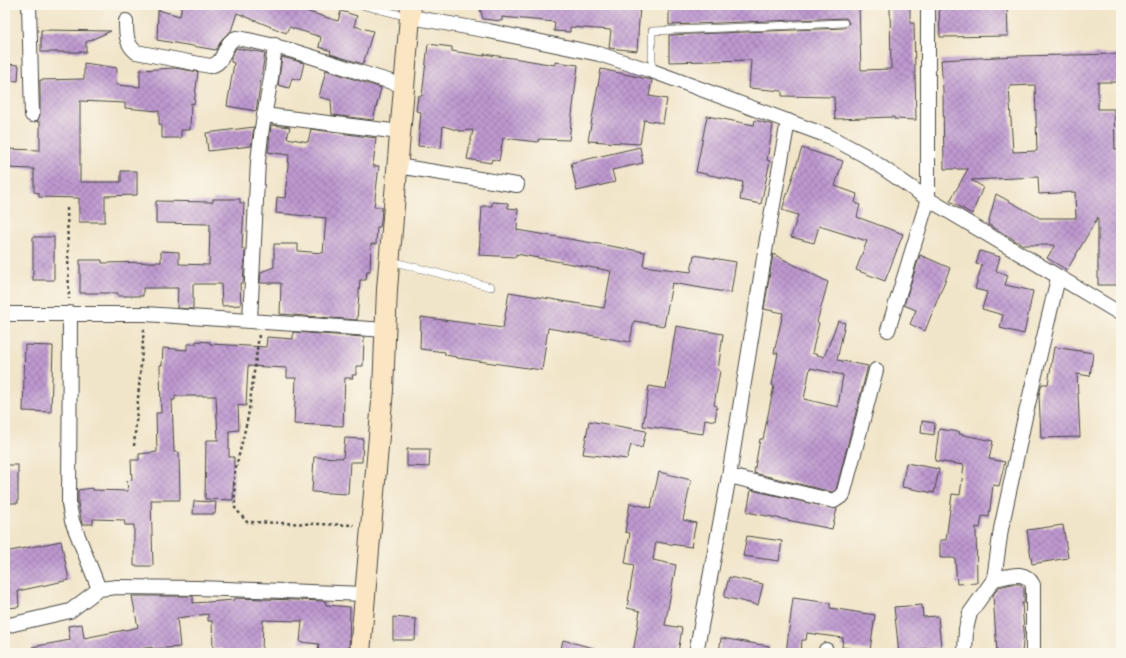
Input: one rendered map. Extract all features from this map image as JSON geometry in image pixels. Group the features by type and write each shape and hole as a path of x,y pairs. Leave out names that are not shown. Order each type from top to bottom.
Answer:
{"street":[{"path":"29,5 32,115"},
{"path":"888,330 928,199 928,5"},
{"path":"360,653 383,390 389,261 400,132 406,86 411,11 577,49 652,71 828,136 864,155 928,199 1058,278 1121,314"},
{"path":"126,21 127,40 130,47 136,52 210,66 216,65 221,61 228,45 232,39 236,38 274,45 406,86"},
{"path":"255,320 258,161 271,78 274,45"},
{"path":"264,115 400,132"},
{"path":"696,653 728,476 788,121"},
{"path":"397,166 517,185"},
{"path":"965,653 966,628 970,613 994,579 1001,529 1023,424 1058,278"},
{"path":"70,313 69,504 72,521 99,589"},
{"path":"5,314 145,314 255,320 386,330"},
{"path":"728,476 834,501 838,499 843,495 876,370"},
{"path":"994,579 1024,574 1030,578 1033,585 1033,653"},
{"path":"5,626 70,611 99,589 117,587 197,588 365,594"}],"lane":[{"path":"362,5 411,11"},
{"path":"652,71 652,31 844,23"},
{"path":"389,261 491,287"}],"path":[{"path":"67,208 70,313"},
{"path":"134,446 145,314"},
{"path":"255,320 248,417 234,476 235,508 247,522 370,525"}],"building":[{"path":"182,5 301,5 299,9 338,21 341,11 357,16 354,26 373,31 363,64 330,54 331,51 319,47 321,37 289,27 286,33 237,13 231,31 222,39 216,50 157,40 158,10 180,16"},
{"path":"479,5 614,7 614,5 640,5 637,51 609,48 611,30 570,27 570,32 554,31 555,22 502,17 502,21 483,19"},
{"path":"669,5 859,5 861,70 891,69 890,5 910,5 910,23 914,23 916,120 894,119 894,117 835,119 834,97 782,96 782,91 749,88 751,60 669,62 669,35 844,28 849,23 846,18 669,25"},
{"path":"939,5 1007,5 1008,36 940,37"},
{"path":"41,30 111,31 86,42 86,52 41,52"},
{"path":"428,44 452,47 452,51 484,56 484,54 555,65 555,62 578,65 569,140 539,139 538,142 503,138 499,161 492,159 491,163 467,159 473,130 460,131 443,126 441,148 418,146 421,112 416,111 418,96 422,96"},
{"path":"236,48 265,53 256,111 227,106 234,63 231,62 231,58"},
{"path":"1121,54 1121,82 1098,82 1098,109 1114,109 1115,149 1121,149 1121,285 1098,285 1098,217 1067,270 1047,258 1055,245 1023,245 988,224 996,194 1040,218 1076,218 1075,192 1039,194 1038,177 971,180 983,187 972,214 950,201 968,169 944,169 941,60 1015,56","holes":["1035,85 1037,151 1013,152 1009,86"]},
{"path":"282,57 304,63 300,80 292,78 289,88 278,85"},
{"path":"84,63 117,68 116,85 140,87 140,70 175,68 198,72 194,104 191,103 190,130 181,130 181,138 162,138 162,126 159,124 159,111 125,108 125,103 80,101 80,182 121,182 121,171 137,171 137,195 105,196 105,222 79,222 79,198 39,197 39,193 34,192 34,169 5,168 5,149 40,150 40,122 37,122 40,115 40,80 84,79"},
{"path":"5,64 19,65 18,81 5,80"},
{"path":"601,69 652,80 649,96 667,99 663,123 644,120 640,144 588,141"},
{"path":"326,70 381,88 373,120 332,115 331,100 319,97"},
{"path":"707,116 754,125 755,120 773,125 767,160 770,161 761,204 740,200 743,182 696,172"},
{"path":"271,125 290,127 287,138 308,142 311,129 376,138 373,166 379,166 374,207 382,207 381,221 380,227 377,227 376,244 371,244 370,271 367,271 366,280 360,280 357,320 280,314 281,283 260,283 261,272 274,267 274,244 298,244 298,251 323,253 326,218 276,213 277,197 285,198 289,155 268,152"},
{"path":"254,127 251,146 208,151 206,133"},
{"path":"640,147 643,163 612,170 615,182 577,191 571,163"},
{"path":"802,148 843,161 835,186 857,194 855,203 860,205 857,217 903,234 885,281 856,270 867,241 819,226 814,243 791,237 798,215 782,210"},
{"path":"213,199 240,199 240,203 244,203 242,249 245,249 245,252 243,283 240,283 241,305 222,306 221,284 193,284 193,309 177,308 178,288 143,288 143,296 118,296 118,293 80,293 80,260 102,260 102,263 161,262 161,251 179,252 179,264 209,265 210,224 156,223 156,201 213,202"},
{"path":"492,202 508,203 508,208 518,209 517,230 645,252 643,266 691,272 694,255 736,262 731,293 672,283 664,326 634,321 630,342 548,328 542,370 457,358 445,355 445,352 420,349 421,317 503,328 509,292 604,308 611,271 516,254 516,257 479,255 482,206 492,206"},
{"path":"33,237 54,237 54,280 33,280"},
{"path":"980,251 1000,257 996,271 1008,275 1005,285 1033,291 1024,334 1000,328 1003,315 982,309 987,292 975,289 982,265 976,264"},
{"path":"773,254 828,282 817,322 819,323 812,353 824,357 838,321 845,323 837,360 868,366 836,490 832,492 754,473 760,439 763,439 774,386 772,385 778,353 774,353 783,313 764,309","holes":["810,368 843,375 838,407 804,399"]},
{"path":"920,255 950,268 925,331 910,324 916,310 904,305"},
{"path":"676,326 723,334 718,370 720,371 714,405 717,406 715,421 705,419 703,434 643,426 649,386 666,389"},
{"path":"293,332 364,337 363,366 356,366 356,375 352,375 353,378 345,378 343,426 294,424 296,378 287,378 287,368 248,366 246,406 238,405 239,430 229,431 229,457 234,457 233,500 205,499 206,440 218,440 216,396 175,396 175,400 172,400 174,452 179,452 180,500 151,500 153,566 134,566 134,525 125,525 124,520 93,519 93,524 82,524 78,503 78,490 93,488 93,490 128,491 127,481 132,480 131,460 139,460 139,454 157,452 156,413 161,413 160,365 162,365 163,348 187,350 187,344 196,344 196,341 210,342 210,344 266,347 267,337 293,339"},
{"path":"25,345 53,346 51,412 23,411"},
{"path":"1054,347 1093,353 1090,376 1077,374 1080,437 1041,438 1039,395 1042,384 1048,384"},
{"path":"589,421 646,431 642,448 631,445 627,459 583,454"},
{"path":"922,421 935,423 934,435 921,433"},
{"path":"939,429 960,432 959,434 993,441 989,459 1005,462 999,486 993,485 989,517 982,516 980,528 976,527 977,583 957,584 955,558 940,558 940,540 946,540 952,494 960,495 964,465 935,461"},
{"path":"345,438 363,439 362,462 350,462 348,494 312,492 314,457 343,458"},
{"path":"407,449 430,449 429,467 407,466"},
{"path":"906,463 939,469 934,493 902,487"},
{"path":"5,465 18,465 18,503 5,503"},
{"path":"659,472 691,480 683,520 696,523 691,547 656,542 653,560 676,565 665,625 682,628 678,653 633,653 640,611 627,608 634,565 625,563 630,533 625,532 630,503 651,508"},
{"path":"751,490 837,509 832,529 747,512"},
{"path":"194,501 216,502 215,514 193,514"},
{"path":"1063,525 1068,558 1032,564 1027,530"},
{"path":"747,536 782,541 779,561 743,556"},
{"path":"61,541 69,580 18,591 19,607 5,608 5,552"},
{"path":"729,577 763,584 758,605 724,597"},
{"path":"1020,584 1024,588 1024,603 1022,603 1024,632 1022,653 997,653 993,595 999,587"},
{"path":"132,596 193,596 193,603 235,600 235,598 325,601 326,605 350,607 349,653 318,653 319,644 300,642 302,621 263,620 262,653 224,653 224,649 213,649 212,621 208,621 208,614 177,618 180,647 152,649 152,647 118,653 33,653 32,647 70,640 68,626 82,624 84,638 138,627"},
{"path":"793,598 830,603 830,608 875,615 870,651 842,647 843,638 807,633 806,640 802,640 801,653 786,653"},
{"path":"922,605 923,617 938,616 941,647 923,649 923,653 899,653 894,607"},
{"path":"393,617 416,619 415,640 393,640"},
{"path":"721,638 769,646 768,653 719,653"},
{"path":"563,640 597,649 596,653 560,653"}]}
